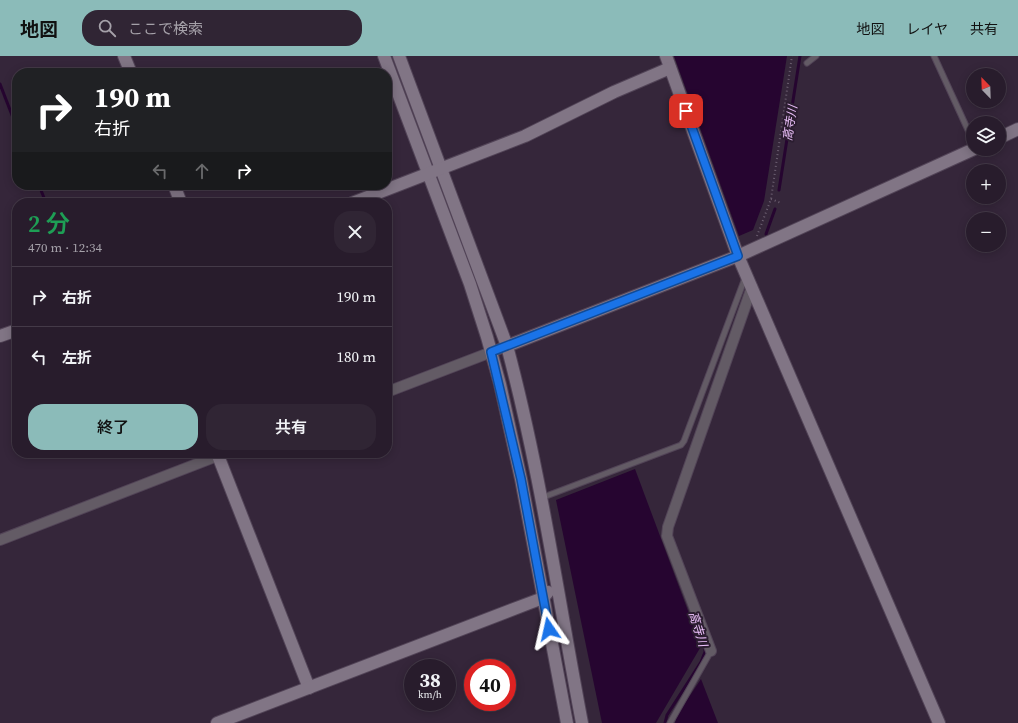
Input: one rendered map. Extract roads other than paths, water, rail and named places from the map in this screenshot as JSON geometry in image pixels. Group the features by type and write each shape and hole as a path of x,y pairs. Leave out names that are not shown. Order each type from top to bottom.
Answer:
{"street":[{"path":"124,56 129,68"},
{"path":"384,56 389,68"},
{"path":"399,56 506,346 516,380 563,617 580,722"},
{"path":"666,56 743,253 747,274 752,287 939,723"},
{"path":"392,187 525,136 614,92 670,68"},
{"path":"392,77 470,284 491,352 521,479 567,723"},
{"path":"1006,135 1017,130"},
{"path":"392,390 743,253 966,153"},
{"path":"365,198 385,190"},
{"path":"711,652 667,536 668,527 752,287"},
{"path":"0,336 12,332"},
{"path":"0,540 210,458"},
{"path":"222,458 309,688"},
{"path":"217,723 544,598 551,590 555,576"},
{"path":"544,598 559,609 563,617"}],"lane":[{"path":"807,63 816,56"},
{"path":"934,56 966,126"},
{"path":"540,498 681,445 684,441 747,274"},
{"path":"670,723 711,652"}],"waterway":[{"name":"高寺川","path":"779,190 800,56"},
{"path":"0,84 12,115"},
{"path":"41,190 44,198"},
{"name":"高寺川","path":"766,234 775,209"},
{"name":"高寺川","path":"665,723 667,715 701,662 705,652 705,647"}]}
